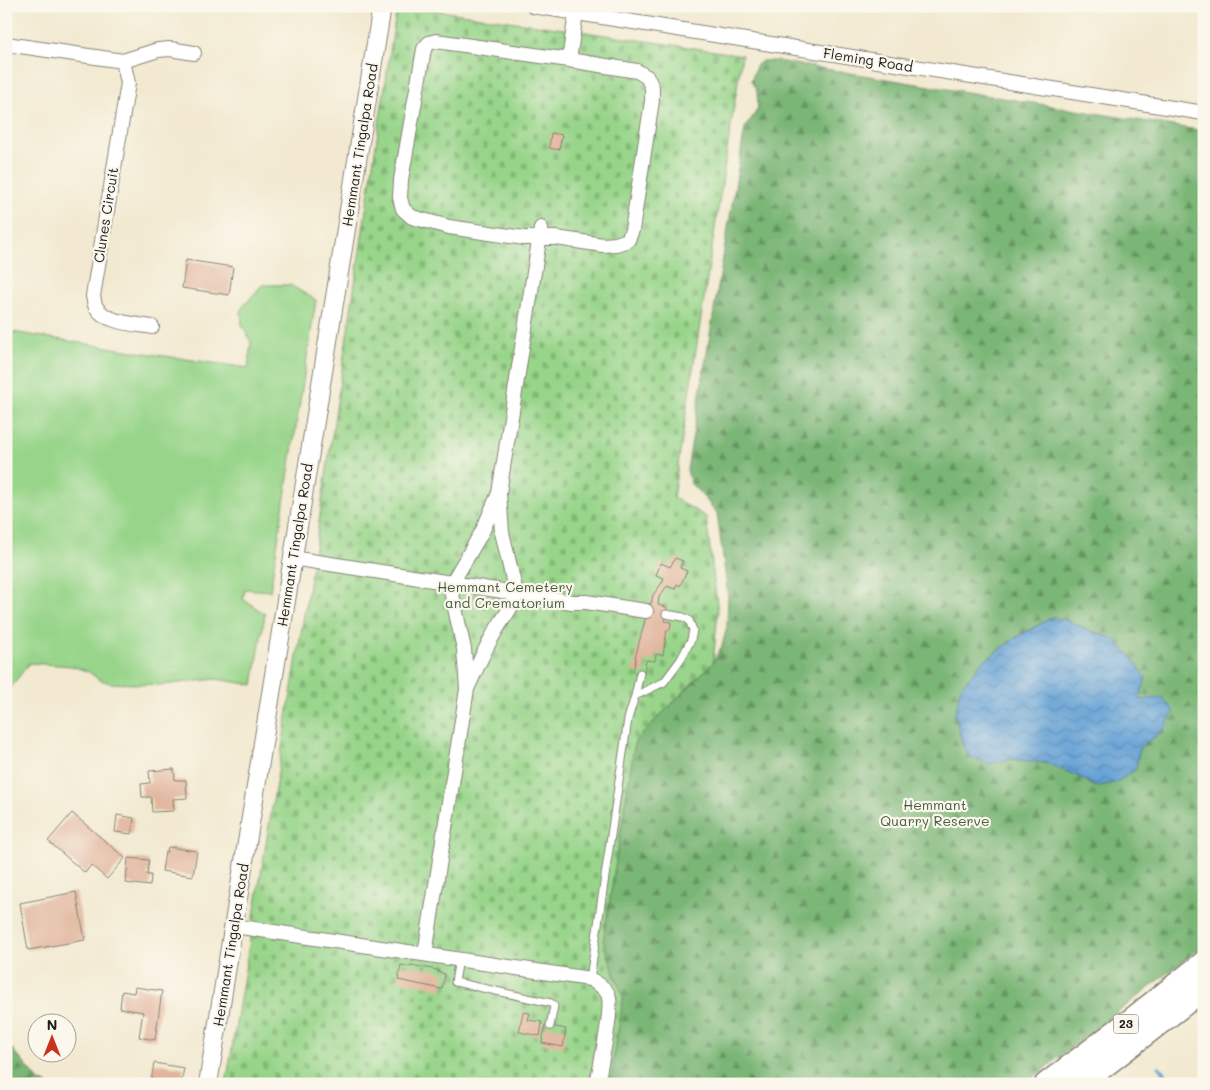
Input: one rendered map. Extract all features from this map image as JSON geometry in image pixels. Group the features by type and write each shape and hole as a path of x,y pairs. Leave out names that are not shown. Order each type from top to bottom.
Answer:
{"main road":[{"name":"23","path":"1046,1084 1204,962"},
{"name":"23","path":"1081,1084 1204,989"}],"street":[{"name":"Hemmant Tingalpa Road","path":"208,1084 382,6"},
{"name":"Fleming Road","path":"533,6 1204,113"},
{"path":"569,60 576,13"},
{"path":"436,41 569,60 637,71 647,77 652,87 652,101 634,221 628,240 616,244 603,245 556,238 541,233 524,238 449,227 412,216 403,209 400,198 402,180 424,50 429,43 436,41"},
{"path":"6,44 123,62 158,50 194,53"},
{"name":"Clunes Circuit","path":"123,62 128,83 93,296 96,307 105,317 152,326"},
{"path":"467,689 496,630 515,601 516,594 502,532 499,493 541,233"},
{"path":"425,954 467,689 464,649 451,590 452,583 483,530 499,493"},
{"path":"483,530 502,532"},
{"path":"292,558 516,594 646,611"},
{"path":"464,649 484,652"},
{"path":"234,926 590,979 600,985 608,994 610,1011 597,1084"}],"lane":[{"path":"635,696 664,682 671,675 691,640 693,630 689,620 666,614"},
{"path":"590,979 628,719 640,673"},
{"path":"459,959 455,982 551,1003 554,1006 550,1026"}],"green space":[{"name":"Hemmant Cemetery and Crematorium","path":"397,6 742,55 673,497 706,517 718,612 713,662 635,741 603,941 623,998 610,1084 226,1084 313,561"},
{"name":"Hemmant Quarry Reserve","path":"762,61 777,61 1204,131 1204,945 1025,1084 610,1084 623,998 603,941 635,741 713,662 722,646 727,627 728,595 717,513 691,484 687,470 745,128 758,109 757,91 751,81 756,66","holes":["1053,617 1114,639 1139,700 1163,731 1139,748 1136,769 1095,787 1082,778 1047,763 1010,759 971,758 963,746 955,714 981,663 1017,637"]},
{"path":"262,285 290,285 316,300 270,591 245,589 243,599 265,614 253,685 216,679 162,685 110,683 72,666 29,663 6,694 6,331 248,368 251,342 242,325 241,309"},
{"path":"6,1042 40,1082 48,1084 6,1084"}],"water":[{"path":"1053,617 1114,639 1133,659 1146,678 1139,700 1163,698 1174,711 1163,731 1139,748 1136,769 1117,782 1095,787 1082,778 1047,763 1010,759 991,764 971,758 963,746 955,714 961,687 981,663 1017,637"}],"building":[{"path":"551,133 562,135 559,150 549,148"},
{"path":"186,260 233,267 229,295 182,288"},
{"path":"675,558 683,561 680,568 687,571 680,586 677,584 675,589 667,586 659,597 658,605 667,607 665,621 671,622 670,630 667,630 663,655 656,654 655,661 646,660 644,674 633,672 647,604 651,604 653,595 664,578 656,575 661,563 670,567"},
{"path":"174,769 175,780 186,780 187,798 173,799 174,811 152,812 151,797 142,797 141,784 150,783 149,771"},
{"path":"72,813 125,858 107,879 91,865 85,873 48,841"},
{"path":"117,815 134,818 132,834 115,832"},
{"path":"168,847 197,851 193,876 162,871 165,852 167,852"},
{"path":"128,858 149,860 147,875 151,875 150,886 126,883"},
{"path":"76,892 85,940 28,950 20,903"},
{"path":"401,965 438,970 438,972 445,974 442,989 398,980"},
{"path":"135,987 162,991 155,1040 139,1037 143,1012 120,1008 122,991 134,993"},
{"path":"523,1012 530,1013 528,1020 542,1022 540,1036 519,1032"},
{"path":"545,1025 566,1029 563,1047 542,1043"},
{"path":"154,1063 184,1068 181,1084 169,1082 169,1084 157,1084 158,1082 151,1081"}],"waterway":[{"path":"1159,1067 1173,1084"}]}
